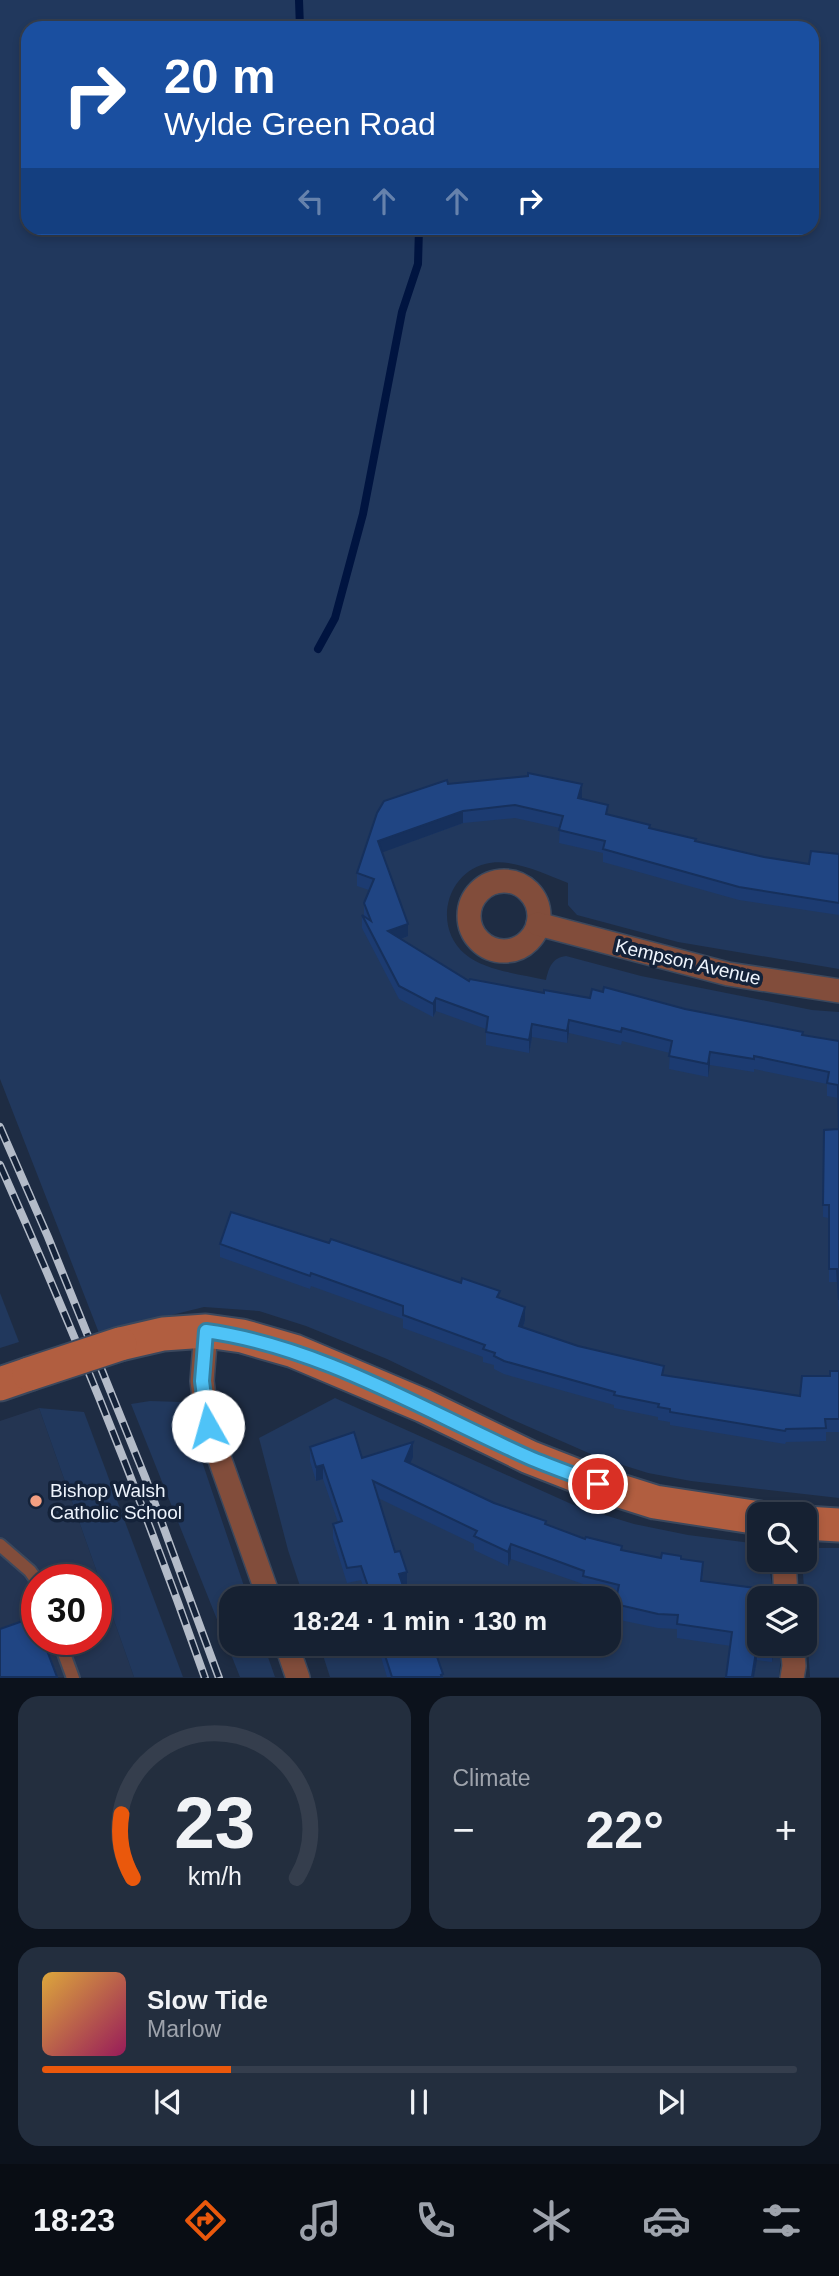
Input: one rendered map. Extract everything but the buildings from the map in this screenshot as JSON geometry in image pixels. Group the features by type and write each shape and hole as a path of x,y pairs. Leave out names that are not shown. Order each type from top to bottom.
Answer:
{"street":[{"name":"Kempson Avenue","path":"538,925 728,974 839,991"},
{"path":"206,1331 202,1381 208,1426 266,1586"},
{"path":"15,1379 163,1334 206,1331 243,1336 294,1351 424,1406 528,1457 598,1484 655,1502 747,1516"},
{"path":"817,1524 839,1525"},
{"path":"290,1656 298,1678"},
{"path":"792,1678 793,1656"}],"lane":[{"path":"0,1545 22,1564"},
{"path":"65,1655 73,1678"}],"shaded area":[{"path":"0,0 839,0 839,969 678,942 577,915 568,905 568,883 506,863 485,864 461,878 448,903 447,916 455,943 465,954 473,960 504,971 546,980 552,964 566,956 641,976 812,1010 839,1012 839,1498 691,1481 648,1473 600,1458 511,1419 387,1359 306,1326 259,1311 204,1307 99,1333 0,1079"},
{"path":"0,1293 19,1342 0,1348"},
{"path":"335,1398 578,1507 634,1524 688,1535 747,1542 747,1572 770,1572 772,1586 747,1586 747,1656 781,1656 779,1677 330,1677 323,1656 621,1656 621,1586 300,1586 259,1438"},
{"path":"150,1401 182,1402 244,1586 219,1586 219,1624 131,1404"},
{"name":"Bishop Walsh Catholic School","path":"39,1408 94,1564 21,1564 21,1655 112,1655 112,1615 134,1677 0,1677 0,1421"},
{"path":"39,1408 84,1412 183,1677 134,1677 112,1615 112,1564 94,1564"},
{"path":"817,1548 839,1548 839,1677 810,1677 809,1656 817,1656 817,1586 804,1586 803,1572 817,1572"},
{"path":"232,1656 268,1656 275,1677 240,1677"}],"waterway":[{"path":"299,0 300,21"},
{"path":"318,649 335,618 363,514 402,312 418,264 419,235"}],"railway":[{"path":"0,1127 48,1237 145,1477 219,1678"},
{"path":"0,1165 108,1419 205,1678"}],"place":[{"name":"Bishop Walsh Catholic School","path":"36,1501"}],"route":[{"path":"208,1426 202,1381 206,1331 243,1336 294,1351 424,1406 528,1457 598,1484"}]}
